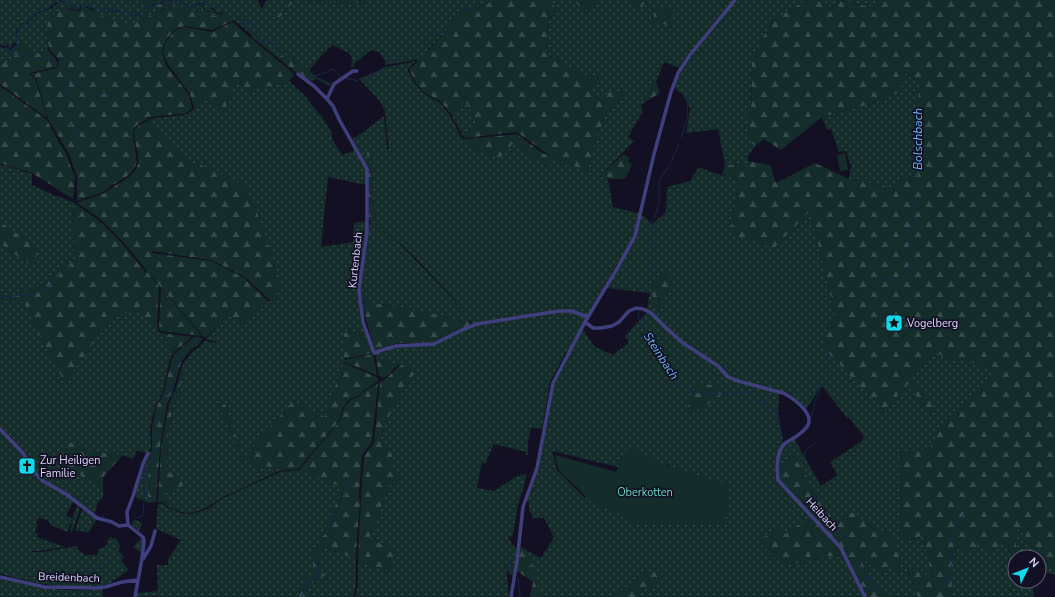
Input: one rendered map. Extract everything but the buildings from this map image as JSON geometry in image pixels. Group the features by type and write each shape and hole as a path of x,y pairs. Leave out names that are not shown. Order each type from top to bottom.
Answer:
{"street":[{"path":"511,597 517,562 522,511 525,499 537,470 553,383 585,322 621,262 634,236 669,97 681,68 735,0"},
{"path":"327,99 334,84 353,71 357,71"},
{"name":"Kurtenbach","path":"298,74 314,86 333,106 367,169 367,232 359,290 363,322 374,353 396,346 434,344 477,324 559,311 571,311 588,317"},
{"name":"Heibach","path":"585,322 593,328 608,327 617,324 627,312 631,310 638,308 645,309 677,338 718,366 728,377 787,395 804,409 808,418 808,426 794,438 784,443 781,447 777,469 778,480 841,548 865,597"},
{"path":"0,428 23,453 36,474 43,481 66,494 97,518 112,522 119,526 128,525 143,537 142,560 135,597"},
{"path":"128,525 127,512 134,496 142,464 148,453"},
{"path":"142,560 151,546 155,531"},
{"name":"Breidenbach","path":"0,577 44,587 98,588 138,580"}],"green space":[{"path":"0,0 60,0 60,2 63,1 69,6 72,7 76,7 68,5 63,0 122,0 150,5 142,14 148,9 151,5 166,7 133,24 122,23 104,17 93,12 92,10 103,7 93,9 81,4 78,10 61,10 48,20 47,54 36,53 14,42 10,49 8,45 0,45","holes":["56,2 60,2 52,8 37,14 26,25 23,24 18,27 23,23 26,24 37,13 50,7","103,7 113,11 115,10 121,12 113,12"]},
{"path":"122,0 162,0 162,3 150,5"},
{"path":"173,0 185,3 185,5 190,7 203,3 203,9 207,12 213,8 214,13 221,15 220,17 168,7"},
{"path":"179,0 257,0 262,8 267,0 292,0 276,19 294,1 362,3 363,0 492,0 486,5 465,8 422,56 415,60 385,65 385,61 379,52 371,50 355,63 353,67 351,67 352,57 349,53 333,45 321,56 309,71 302,63 296,60 281,55 278,58 222,10 221,14 215,12 214,8 212,7 209,11 207,11 203,8 204,2 190,6"},
{"path":"292,0 363,0 362,3 294,1 277,20 275,19"},
{"path":"492,0 551,0 550,1 557,11 548,20 549,31 545,53 588,78 600,76 589,90 600,100 604,95 614,89 625,94 607,112 595,140 587,171 554,159 549,167 528,154 514,142 500,158 476,150 465,139 517,134 542,153 550,156 517,132 464,138 477,122 466,102 451,114 441,102 424,92 416,83 409,69 417,63 417,60 415,60 429,50 465,8 486,5"},
{"path":"574,0 584,11 598,0 626,0 639,13 646,0 733,0 679,68 664,62 656,82 640,103 643,111 628,137 634,141 604,172 608,179 613,207 641,214 652,224 666,212 667,187 690,181 699,167 736,179 738,186 730,234 809,202 809,208 835,316 826,334 883,411 908,384 930,416 934,410 912,379 936,350 945,360 967,361 1000,372 946,420 928,450 903,542 923,536 932,579 907,568 918,597 892,597 883,588 878,588 863,565 862,559 884,573 861,518 854,512 837,525 815,493 812,516 785,534 786,565 810,561 827,556 838,557 841,548 859,585 868,595 867,597 635,597 645,588 659,571 645,571 614,597 537,597 540,595 528,551 541,558 554,537 544,518 533,518 529,509 529,502 525,499 536,473 552,387 571,348 566,352 550,382 542,429 531,428 528,442 528,455 526,455 526,452 494,444 485,464 482,462 477,488 494,491 517,476 526,474 512,537 508,536 512,544 517,549 513,576 507,571 503,556 507,574 509,597 355,597 358,587 358,561 391,571 389,546 369,540 389,486 393,470 393,457 388,446 380,440 393,404 403,392 417,369 376,359 375,354 498,320 473,324 465,315 471,323 430,313 363,301 361,293 370,221 401,245 451,297 464,314 452,297 414,256 402,245 369,220 369,218 375,221 369,152 367,153 368,169 352,139 384,116 387,149 389,149 385,111 380,101 359,79 387,67 416,61 407,69 415,84 423,93 440,103 450,115 462,139 465,139 476,150 514,142 528,154 548,167 554,159 587,171 595,140 607,112 625,94 600,100 589,90 600,77 588,78 545,53 549,31 548,20 554,15 549,1","holes":["621,262 606,288 650,293 646,313 625,336 629,342 613,355 594,346 582,328 616,265","822,386 864,437 862,441 830,462 837,475 821,486 794,438 783,443 778,417 779,393 788,397 805,410","552,451 625,469 669,465 666,480 585,498 557,470"]},
{"path":"574,0 598,0 583,11"},
{"path":"626,0 646,0 639,13"},
{"path":"736,0 806,0 772,21 752,62 749,140 755,146 748,156 748,165 725,165 718,129 686,133 690,108 683,95 673,87 684,66"},
{"path":"806,0 817,0 835,9 838,0 875,8 880,0 1055,0 1055,573 1047,565 1047,549 1034,549 1019,527 1015,549 1008,549 1003,542 989,555 980,541 973,551 954,549 951,597 918,597 907,567 932,578 923,536 903,542 901,531 898,451 928,450 946,420 999,372 967,361 945,360 936,350 912,379 935,410 930,416 908,384 884,411 824,348 826,334 835,316 809,203 808,203 809,212 774,248 730,234 738,186 736,179 722,175 725,165 748,165 748,161 770,165 776,183 815,163 849,179 893,188 916,171 914,128 920,83 906,73 899,93 866,105 822,117 781,150 764,139 755,146 749,140 746,113 751,108 752,62 772,21"},
{"path":"817,0 838,0 835,9"},
{"path":"839,0 880,0 876,8"},
{"path":"163,1 171,1 168,7 220,17 223,12 235,20 212,30 184,26 172,31 164,44 162,52 166,65 189,95 192,108 186,113 181,114 147,117 148,119 137,125 134,128 133,133 136,154 135,168 127,176 103,192 77,201 77,176 69,154 48,119 36,78 31,74 57,68 59,60 49,49 46,37 48,20 61,9 79,11 81,5 104,17 122,23 133,24 165,8 151,5 163,4"},
{"path":"657,8 675,10 671,25 651,23"},
{"path":"233,22 294,74 289,81 272,87 263,87 251,92 236,81 223,111 215,104 205,100 194,107 190,94 168,64 163,53 165,44 173,32 184,27 212,32"},
{"path":"17,43 36,53 46,54 48,50 57,61 56,67 30,73 30,75 35,78 47,118 0,84 0,62 6,63 16,61 11,50"},
{"path":"0,47 11,50 16,61 6,63 0,62"},
{"path":"283,54 290,59 302,63 315,76 332,84 329,86 317,79 312,81 297,73 278,58"},
{"path":"905,73 920,83 914,128 916,171 893,188 849,179 851,166 846,151 839,152 831,129 827,130 822,117 866,105 899,93"},
{"path":"236,81 251,92 263,87 272,87 289,81 305,96 320,114 332,133 332,139 342,155 354,151 351,141 366,170 366,185 328,177 321,247 353,242 354,223 367,221 358,291 366,335 344,332 344,362 325,417 264,466 288,470 279,471 221,498 206,508 190,513 181,512 169,507 170,499 164,494 169,472 166,470 168,435 173,405 179,392 183,364 193,351 200,347 204,341 217,343 205,339 228,315 239,324 276,297 278,291 283,289 254,205 195,166 148,119 187,114 194,109 194,107 205,100 215,104","holes":["224,404 243,457 242,459 219,406"]},
{"path":"656,82 660,93 640,105 639,103"},
{"path":"0,86 47,120 67,155 75,176 73,199 32,173 0,164"},
{"path":"466,101 477,122 464,138 451,114"},
{"path":"149,120 195,166 198,164 237,181 245,187 256,209 284,289 278,291 276,297 271,301 245,277 211,260 152,251 152,253 211,261 244,278 269,302 239,325 228,315 206,337 204,337 107,225 77,203 106,192 126,179 135,171 139,160 134,131 137,127"},
{"path":"369,151 375,222 369,218 367,152"},
{"path":"845,153 848,170 840,171 837,155"},
{"path":"624,154 630,158 628,161 632,165 625,179 608,179 604,172"},
{"path":"0,165 32,174 32,185 73,202 75,259 70,264 59,268 49,279 37,287 23,291 21,295 0,295 0,243 31,267 39,248 0,222"},
{"path":"73,202 102,223 120,241 146,273 147,271 159,286 157,327 137,311 119,314 96,339 65,383 32,321 24,302 0,301 0,295 21,295 23,291 37,287 49,279 59,268 70,264 75,259"},
{"path":"0,222 39,248 32,267 0,243"},
{"path":"669,271 671,285 659,307 655,309 651,289 659,276"},
{"path":"161,288 202,336 160,331"},
{"path":"0,301 24,301 32,321 65,382 96,339 119,314 137,311 157,327 158,332 161,333 174,352 169,362 163,390 155,406 150,429 151,446 143,465 147,454 137,450 133,459 123,455 94,452 67,442 88,481 89,477 103,487 103,497 98,502 94,515 67,492 52,486 42,479 24,451 0,427"},
{"path":"363,301 430,313 471,323 434,343 394,344 375,352 363,308"},
{"path":"344,332 369,336 373,353 344,359"},
{"path":"161,333 192,337 174,352"},
{"path":"194,337 203,338 197,346 191,349 181,362 173,391 167,404 160,447 156,502 148,503 148,478 152,446 152,429 156,407 164,391 171,362 175,353"},
{"path":"373,354 377,375 344,362 344,360"},
{"path":"376,359 399,364 384,378 379,376"},
{"path":"343,363 377,377 378,381 360,395 350,399 346,403 343,407 338,422 298,469 288,470 264,466 260,470 245,456 293,401 325,417"},
{"path":"183,364 179,392 173,405 168,435 166,470 179,478 184,485 164,494 170,499 169,507 161,501 158,502 161,447 169,404 175,391"},
{"path":"401,365 417,369 393,405 380,440 388,446 393,457 393,470 399,479 389,486 369,540 395,549 391,571 358,561 361,494 364,456 374,443 380,382"},
{"path":"378,383 372,442 362,455 356,560 325,546 319,559 318,566 325,575 310,586 305,597 299,597 299,588 306,576 314,573 312,557 320,539 326,533 326,524 344,488 299,470 339,422 347,404"},
{"path":"697,384 713,385 721,391 720,398 692,413 688,408 690,399"},
{"path":"225,404 243,457 242,459 219,406"},
{"path":"0,430 17,447 26,460 23,463 28,469 30,467 42,481 74,501 66,515 72,519 78,504 79,506 79,512 72,532 70,531 71,523 67,532 49,524 50,522 39,517 36,523 38,524 35,531 38,534 37,537 65,547 32,552 77,546 78,550 85,555 98,555 98,549 106,546 108,544 107,540 111,537 112,539 116,538 121,548 118,550 124,557 121,561 129,570 110,583 102,586 88,587 58,586 37,583 0,574"},
{"path":"67,441 94,452 123,455 103,477 103,487 89,477 88,481 61,461"},
{"name":"Oberkotten","path":"628,446 663,465 728,484 727,490 731,502 723,524 635,524 621,515 596,504 587,498 560,472 555,455 616,472"},
{"path":"151,449 148,478 148,503 134,496"},
{"path":"795,453 815,493 837,525 854,511 861,518 891,536 897,547 902,572 888,568 884,573 862,559 863,565 878,588 883,588 892,597 867,597 868,595 859,585 841,549 838,557 827,556 810,561 786,565 771,556 758,540 779,528 785,534 811,516 779,480 778,469"},
{"path":"299,470 344,488 326,524 326,533 320,539 314,573 300,589 299,597 136,597 136,593 158,591 157,565 168,565 168,559 181,540 156,529 158,504 161,503 181,513 193,514 208,509 221,499 280,472"},
{"path":"83,510 97,519 88,533 75,531"},
{"path":"135,519 142,524 139,531 131,524"},
{"path":"1018,526 1034,549 1014,549"},
{"path":"142,537 143,538 142,553 133,547"},
{"path":"980,541 1003,542 1008,549 1007,589 1033,589 1034,597 951,597 954,549"},
{"path":"325,546 356,560 356,587 353,597 305,597 309,586 318,580 319,559"},
{"path":"520,546 528,551 541,595 537,597 530,597 533,582 517,571"},
{"path":"1047,565 1055,573 1047,573"},
{"path":"645,571 659,571 660,584 651,589 645,588 635,597 614,597"},
{"path":"0,578 63,590 76,591 102,589 103,597 0,597"}],"waterway":[{"path":"0,47 3,49 8,47 10,51 12,51 17,45 17,35 24,24 29,24 30,20 38,11 41,12 58,0 61,2 63,0 67,5 73,6 75,9 80,5 83,5 102,10 105,9 111,11 115,9 124,13 129,11 134,14 146,11 147,6 153,7 162,1 170,0"},
{"path":"89,6 92,0"},
{"path":"171,0 173,3 179,2 182,5 188,6 197,6 205,2 209,6 214,5 232,16"},
{"path":"389,62 396,58 402,57 405,53 424,43 434,34 446,31 461,11 471,8 474,5 485,4 492,0"},
{"path":"237,17 241,17 243,22 250,21 252,30 258,34 262,33 264,35 263,37 265,42 274,40 276,45 290,57 299,61 314,76 328,72 332,69 341,76"},
{"path":"12,52 14,55 22,54 28,59 42,59 56,62 57,67 68,78 69,95 65,103 69,115 70,125 80,137"},
{"path":"363,81 386,66"},
{"path":"346,78 358,81"},
{"path":"69,79 75,84 98,94 108,93"},
{"name":"Bolschbach","path":"860,298 871,285 882,280 889,280 907,274 909,266 907,256 910,250 909,238 912,225 912,216 916,211 913,199 914,187 918,180 915,133 920,121 917,102 918,94 916,90"},
{"name":"Steinbach","path":"682,138 691,93"},
{"name":"Steinbach","path":"676,151 679,143"},
{"name":"Steinbach","path":"643,290 645,281 653,271 654,240 651,234 650,226 651,221 655,217 659,203 659,181 672,161 674,154"},
{"name":"Breidenbach","path":"0,296 11,298 18,295 26,296 42,291 54,282 63,270 70,266"},
{"name":"Bolschbach","path":"841,321 849,305 854,300"},
{"name":"Steinbach","path":"639,310 639,321 646,330 648,336 665,362 675,381 686,385 689,387 688,389 703,394 713,392 717,395 724,395 726,393 749,392 756,397 756,401 766,403 769,411 778,414 784,440"},
{"path":"144,499 147,468 157,451 154,436 159,420 159,412 168,398 179,359 185,350 190,346"},
{"name":"Bolschbach","path":"811,417 815,401 819,395 819,388 826,371 826,364 829,354"},
{"name":"Bolschbach","path":"794,464 804,457 806,450 815,443"},
{"name":"Steinbach","path":"788,445 798,477 809,486 812,494 821,500 822,509 827,514 831,523 838,532 844,534 846,537 861,566 865,579 872,578 874,584 872,590 875,592 879,589 882,590 887,597"},
{"path":"302,597 306,585 311,579 319,577 319,571 315,560 320,545 330,537 330,530 335,521 335,514 343,505 350,472 357,458"},
{"path":"137,518 144,515 143,504"},
{"name":"Heibach","path":"951,597 946,580 952,562 953,554 951,550 955,545 950,541 956,525 967,510"},
{"path":"47,573 79,574 100,567 120,554"},
{"path":"509,556 512,574"},
{"path":"518,578 520,597"}],"place":[{"name":"Vogelberg","path":"894,323"},
{"name":"Zur Heiligen Familie","path":"27,466"}]}
